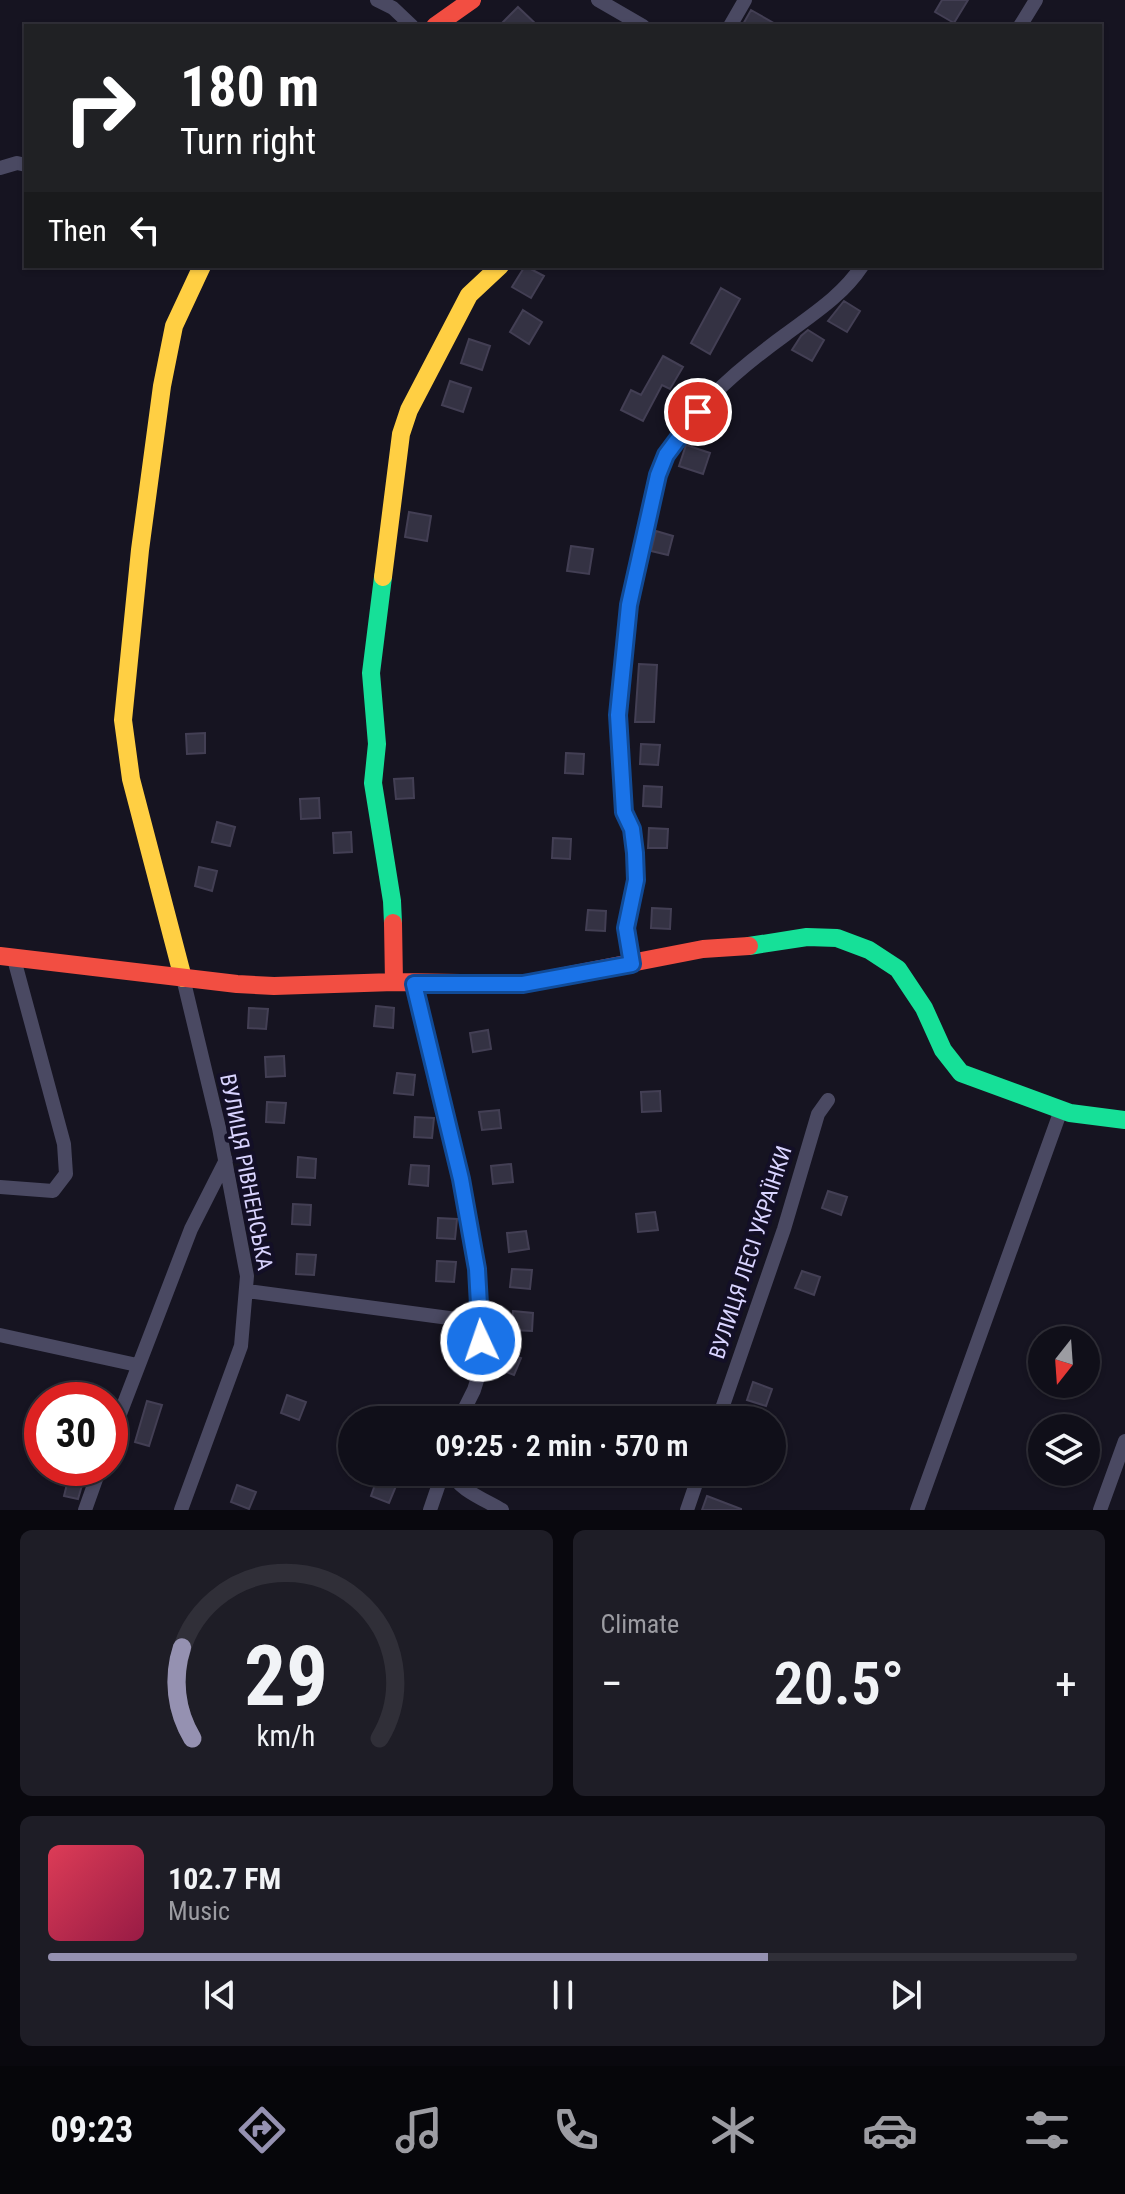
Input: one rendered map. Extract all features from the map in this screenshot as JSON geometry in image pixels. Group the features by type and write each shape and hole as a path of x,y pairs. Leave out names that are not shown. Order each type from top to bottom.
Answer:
{"street":[{"path":"377,0 393,8 410,24"},
{"path":"438,24 472,0"},
{"path":"598,0 640,24"},
{"path":"731,24 745,0"},
{"path":"1021,24 1036,0"},
{"path":"0,168 17,163 24,165"},
{"path":"183,978 131,779 123,720 140,550 164,374 174,326 201,268"},
{"path":"394,982 392,901 373,783 377,744 371,673 401,434 409,410 469,295 498,268"},
{"path":"632,964 626,928 636,880 635,853 632,829 624,812 618,715 629,605 658,475 666,455 686,425 710,399 742,368 847,288 861,268"},
{"path":"0,1187 53,1191 66,1174 64,1144 7,957 274,986 394,982 523,984 703,949 807,937 837,938 869,950 898,969 924,1008 943,1050 961,1073 1061,1110 1125,1120"},
{"name":"ВУЛИЦЯ РІВНЕНСЬКА","path":"181,1510 241,1346 247,1291 244,1245 183,978"},
{"path":"414,984 461,1179 477,1269 483,1361 466,1406"},
{"name":"ВУЛИЦЯ ЛЕСІ УКРАЇНКИ","path":"723,1406 784,1229 818,1114 828,1100"},
{"path":"917,1510 1061,1110"},
{"path":"128,1390 191,1229 226,1160"},
{"path":"247,1291 479,1322"},
{"path":"0,1335 137,1365"},
{"path":"1100,1510 1125,1441"},
{"path":"85,1510 94,1486"},
{"path":"430,1510 438,1486"},
{"path":"464,1486 502,1510"},
{"path":"687,1510 695,1486"}],"building":[{"path":"942,0 968,0 954,23 935,12"},
{"path":"518,7 536,24 501,24"},
{"path":"751,10 776,24 743,24"},
{"path":"524,268 544,276 531,298 512,287"},
{"path":"721,288 740,299 710,354 691,343"},
{"path":"844,301 860,311 847,332 828,321"},
{"path":"523,310 542,322 529,344 510,332"},
{"path":"808,330 824,340 812,361 792,350"},
{"path":"469,339 490,346 482,370 461,363"},
{"path":"663,356 683,367 670,389 662,385 643,421 621,410 631,390 641,395"},
{"path":"450,381 471,388 463,412 442,405"},
{"path":"686,445 710,453 703,474 679,466"},
{"path":"409,512 431,516 427,541 405,537"},
{"path":"656,531 673,536 668,555 651,551"},
{"path":"571,546 593,549 589,574 567,571"},
{"path":"639,664 657,665 654,722 635,722"},
{"path":"205,733 205,753 187,754 186,734"},
{"path":"641,744 660,745 658,765 640,764"},
{"path":"566,753 584,754 583,774 565,773"},
{"path":"413,778 414,798 396,799 394,779"},
{"path":"644,786 662,787 661,807 643,806"},
{"path":"319,798 320,818 301,819 300,799"},
{"path":"217,822 235,827 230,846 212,842"},
{"path":"649,828 668,829 667,848 648,848"},
{"path":"351,832 352,852 334,853 333,833"},
{"path":"553,838 571,839 570,859 552,858"},
{"path":"199,867 217,871 212,891 195,886"},
{"path":"652,908 671,909 670,929 651,928"},
{"path":"588,910 606,911 605,931 586,930"},
{"path":"376,1006 394,1008 393,1028 374,1026"},
{"path":"249,1008 268,1009 266,1029 248,1028"},
{"path":"488,1030 491,1049 473,1052 470,1033"},
{"path":"284,1056 285,1076 266,1077 265,1057"},
{"path":"397,1073 415,1075 413,1095 394,1093"},
{"path":"660,1091 661,1111 642,1112 641,1092"},
{"path":"267,1102 286,1103 284,1123 266,1122"},
{"path":"499,1110 501,1128 482,1130 479,1112"},
{"path":"415,1117 434,1118 432,1138 414,1137"},
{"path":"298,1157 316,1159 315,1178 297,1177"},
{"path":"511,1164 513,1182 493,1184 491,1166"},
{"path":"411,1165 429,1166 428,1186 409,1184"},
{"path":"828,1191 847,1197 841,1215 822,1208"},
{"path":"293,1204 311,1205 310,1225 292,1224"},
{"path":"655,1212 658,1230 638,1232 636,1214"},
{"path":"438,1218 457,1219 455,1239 437,1238"},
{"path":"526,1231 529,1249 509,1252 507,1233"},
{"path":"297,1254 316,1255 314,1275 296,1274"},
{"path":"437,1261 456,1262 454,1282 436,1281"},
{"path":"512,1269 532,1270 530,1289 510,1287"},
{"path":"802,1271 820,1277 814,1295 795,1288"},
{"path":"513,1311 533,1313 532,1331 512,1330"},
{"path":"502,1351 521,1358 514,1375 496,1368"},
{"path":"753,1382 772,1389 766,1406 747,1400"},
{"path":"287,1395 306,1402 299,1420 281,1413"},
{"path":"147,1401 162,1405 149,1446 135,1442"},
{"path":"237,1485 256,1492 249,1509 231,1502"},
{"path":"66,1486 82,1486 78,1499 64,1496"},
{"path":"375,1486 396,1486 389,1503 371,1496"},
{"path":"707,1496 741,1509 741,1510 702,1510"}],"traffic: fast":[{"path":"383,577 371,673 377,744 373,783 393,923"},
{"path":"749,946 807,937 837,938 869,950 898,969 924,1008 943,1050 961,1073 1070,1113 1125,1120"}],"traffic: slow":[{"path":"183,978 131,779 123,720 140,550 162,386 174,326 201,268"},
{"path":"383,577 401,434 409,410 469,295 498,268"}],"traffic: jam":[{"path":"438,24 472,0"},
{"path":"0,956 237,984 274,986 394,982 393,923"},
{"path":"394,982 523,984 703,949 749,946"}],"route":[{"path":"481,1341 477,1269 461,1179 414,984 523,984 632,964 626,928 636,880 632,829 624,812 619,765 621,667 629,605 658,475 666,455 698,412"}]}
